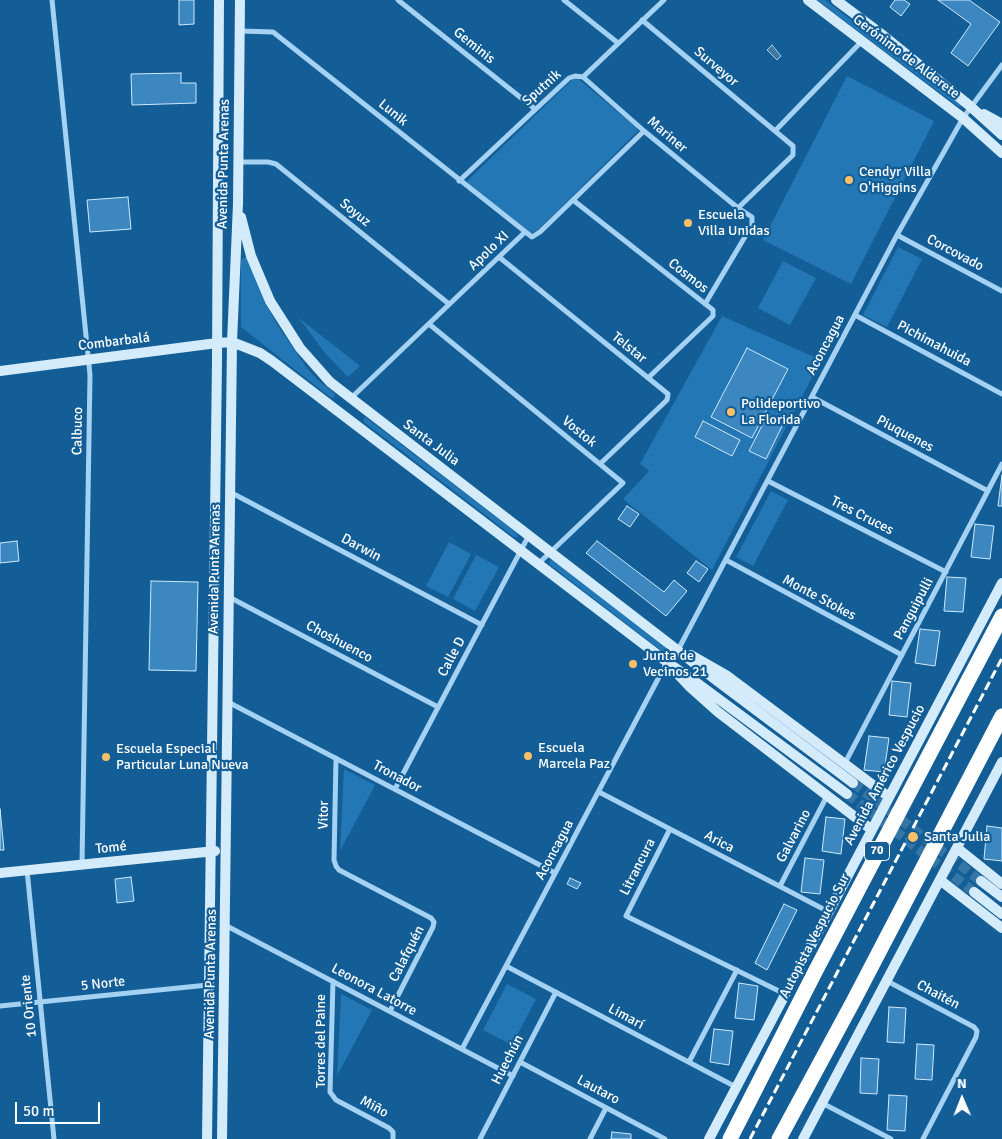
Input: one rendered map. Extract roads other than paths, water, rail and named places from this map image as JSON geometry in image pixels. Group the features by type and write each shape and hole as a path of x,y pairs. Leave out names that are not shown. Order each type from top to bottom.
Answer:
{"highway":[{"name":"Autopista Vespucio Sur","path":"730,1139 815,972 1002,616"},
{"path":"779,1139 854,1000 1002,716"}],"main road":[{"name":"Avenida Punta Arenas","path":"207,1139 217,343 219,0"},
{"name":"Avenida Punta Arenas","path":"222,1139 232,342 238,204 240,0"},
{"name":"Gerónimo de Alderete","path":"808,0 963,118 1002,153"},
{"name":"Gerónimo de Alderete","path":"836,0 970,106 1002,137"},
{"name":"Gerónimo de Alderete","path":"970,106 1002,124"},
{"name":"Gerónimo de Alderete","path":"963,118 1002,137"},
{"name":"Santa Julia","path":"238,204 251,256 277,314 310,360 330,382 716,680 853,783"},
{"name":"Combarbalá","path":"0,371 232,342"},
{"path":"232,342 249,348 272,361 667,662 846,794"},
{"name":"Avenida Américo Vespucio","path":"709,1139 1002,583"},
{"name":"Santa Julia","path":"678,650 704,661 726,674 889,797"},
{"path":"667,662 704,700 872,830"},
{"path":"803,1139 1002,762"},
{"path":"957,848 1002,884"},
{"name":"Tomé","path":"0,873 226,850"},
{"path":"940,880 1002,928"},
{"path":"981,881 1002,897"},
{"path":"974,892 1002,914"}],"street":[{"name":"Calbuco","path":"52,0 89,360 90,388 82,864"},
{"name":"Geminis","path":"398,0 535,109"},
{"path":"564,0 618,43"},
{"name":"Sputnik","path":"459,181 568,78 583,77 664,0"},
{"name":"Surveyor","path":"642,20 793,146 793,155 738,208"},
{"name":"Lunik","path":"240,31 272,32 524,233"},
{"path":"775,131 862,41"},
{"name":"Aconcagua","path":"678,650 897,235 970,106 1002,65"},
{"name":"Mariner","path":"583,77 644,131 738,208 752,217 752,225 705,304"},
{"name":"Apolo XI","path":"350,399 524,233 532,237 535,236 644,131"},
{"name":"Soyuz","path":"238,162 268,162 276,164 449,304"},
{"name":"Cosmos","path":"573,200 713,310 713,316 648,378"},
{"name":"Corcovado","path":"897,235 1002,291"},
{"name":"Telstar","path":"499,257 666,392 668,396 667,400 600,464"},
{"name":"Pichimahuida","path":"855,315 1002,394"},
{"name":"Vostok","path":"429,324 623,483 538,564"},
{"name":"Piuquenes","path":"812,397 988,491"},
{"name":"Panguipulli","path":"844,764 1002,464"},
{"name":"Tres Cruces","path":"768,481 946,572"},
{"name":"Darwin","path":"230,492 482,625"},
{"name":"Calle D","path":"395,789 530,535"},
{"name":"Monte Stokes","path":"726,560 902,655"},
{"name":"Choshuenco","path":"229,597 438,707"},
{"name":"Aconcagua","path":"462,1049 667,662"},
{"name":"Tronador","path":"227,701 556,873"},
{"name":"Vitor","path":"336,758 334,860 339,870"},
{"name":"Arica","path":"599,792 829,912"},
{"name":"Galvarino","path":"780,886 827,796"},
{"name":"Litrancura","path":"670,829 626,916 736,970"},
{"name":"10 Oriente","path":"27,870 54,1139"},
{"name":"Calafquén","path":"339,870 431,918 434,922 390,1011"},
{"name":"Leonora Latorre","path":"225,924 513,1076"},
{"name":"Limarí","path":"506,966 736,1087"},
{"path":"689,1062 736,970 785,994"},
{"name":"Chaitén","path":"887,980 974,1027 977,1031 976,1037 923,1139"},
{"name":"Torres del Paine","path":"332,981 330,1089 336,1100"},
{"name":"5 Norte","path":"0,1006 208,985"},
{"name":"Huechún","path":"480,1139 556,992"},
{"name":"Lautaro","path":"520,1062 665,1139"},
{"name":"Miño","path":"336,1100 389,1128 393,1132 393,1139"},
{"path":"822,1103 891,1139"},
{"path":"590,1139 606,1108"}],"tunnel":[{"path":"853,783 981,881"},
{"path":"847,794 974,892"}],"railway":[{"path":"750,1139 1002,658"}],"place":[{"name":"Cendyr Villa O'Higgins","path":"849,180"},
{"name":"Escuela Villa Unidas","path":"688,223"},
{"name":"Polideportivo La Florida","path":"731,412"},
{"name":"Junta de Vecinos 21","path":"633,664"},
{"name":"Escuela Marcela Paz","path":"528,756"},
{"name":"Escuela Especial Particular Luna Nueva","path":"106,757"},
{"name":"Santa Julia","path":"913,837"}]}
